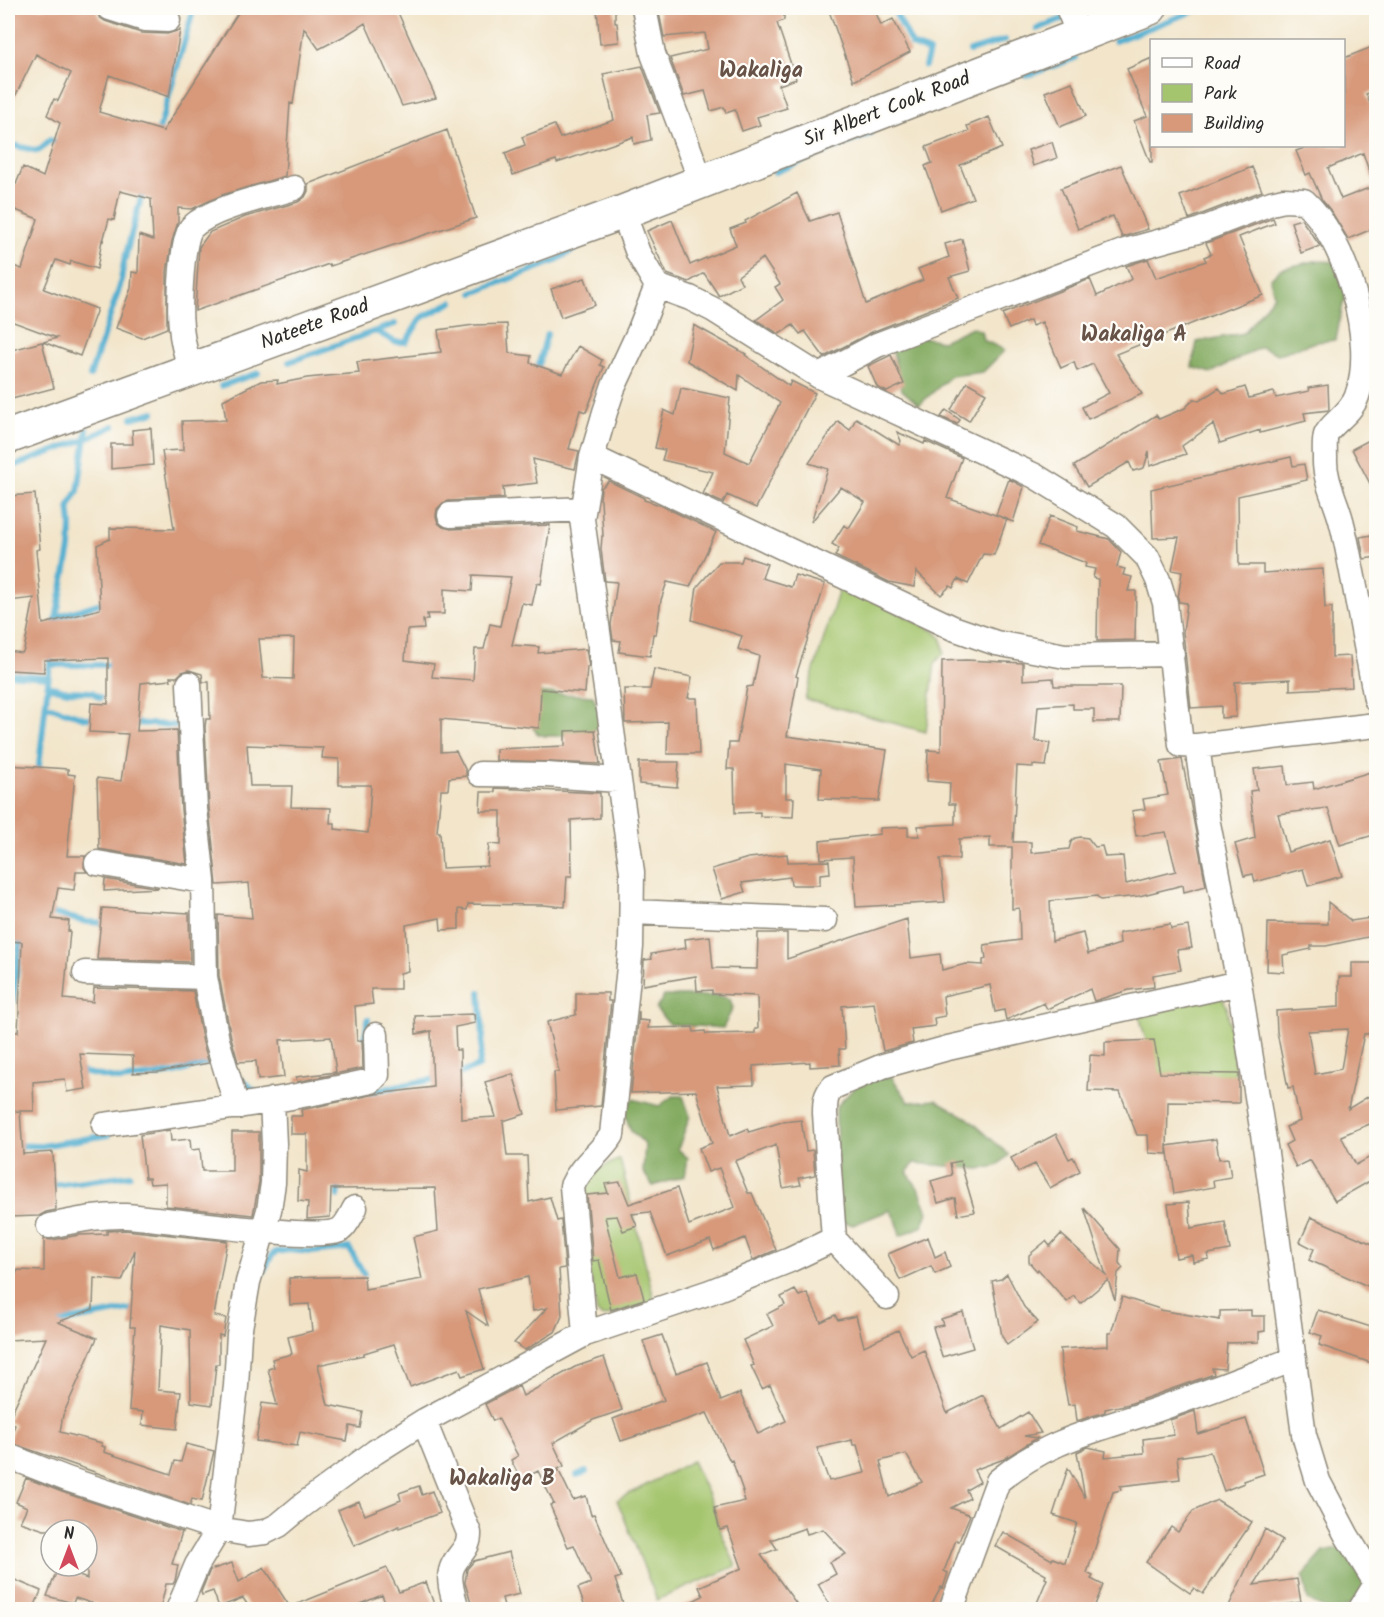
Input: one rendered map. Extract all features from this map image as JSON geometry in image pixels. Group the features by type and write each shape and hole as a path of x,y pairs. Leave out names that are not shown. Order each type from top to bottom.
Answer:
{"main road":[{"name":"Sir Albert Cook Road","path":"623,212 701,182 1074,21 1150,8"},
{"name":"Nateete Road","path":"8,437 623,212"}],"street":[{"path":"110,8 145,19 168,20"},
{"path":"645,8 653,54 701,182"},
{"path":"191,370 180,325 185,244 191,228 217,211 294,188"},
{"path":"819,376 876,345 1125,251 1198,231 1270,203 1284,200 1304,201 1321,218 1338,249 1351,281 1363,345 1360,387 1357,397 1351,410 1326,435 1324,459 1330,488 1342,523 1377,699"},
{"path":"623,212 639,253 657,286 714,310 819,376 1035,476 1116,526 1147,557 1158,580 1165,603 1181,745 1197,746 1377,725"},
{"path":"585,1334 572,1186 583,1166 605,1147 612,1135 630,957 632,872 582,534 583,509 592,457 613,388 657,286"},
{"path":"592,457 953,628 996,643 1065,656 1172,654"},
{"path":"450,515 583,509"},
{"path":"189,684 192,840 203,880 205,977 217,1040 237,1107"},
{"path":"1197,746 1208,823 1239,983 1266,1153 1304,1435 1318,1481 1347,1536 1377,1583 1360,1610"},
{"path":"480,774 547,775 618,780"},
{"path":"97,862 203,880"},
{"path":"632,912 825,920"},
{"path":"85,973 205,977"},
{"path":"886,1297 834,1239 825,1114 825,1100 833,1087 883,1066 948,1048 1239,983"},
{"path":"104,1125 237,1107 371,1081 375,1078 378,1068 376,1035"},
{"path":"178,1610 196,1565 219,1529 236,1386 239,1334 248,1282 269,1210 273,1184 272,1100"},
{"path":"49,1226 93,1217 127,1216 312,1234 339,1230 347,1223 355,1208"},
{"path":"8,1456 67,1479 219,1529 248,1534 264,1532 279,1525 375,1452 424,1421 585,1334 710,1292 790,1260 834,1239"},
{"path":"951,1610 998,1481 1013,1468 1067,1438 1208,1392 1294,1359"},
{"path":"424,1421 469,1533 468,1545 450,1573 457,1610"}],"green space":[{"path":"1314,261 1346,262 1358,277 1343,304 1336,340 1316,342 1278,354 1261,347 1211,373 1192,367 1197,342 1244,333 1274,295 1270,279 1280,269"},
{"path":"972,327 981,331 983,340 1005,350 983,372 951,376 919,405 902,390 892,348 911,335 942,341"},
{"path":"841,583 934,631 942,639 944,653 935,663 926,732 805,699"},
{"path":"533,692 593,696 604,722 587,736 538,734 530,724"},
{"path":"664,996 720,996 730,999 733,1008 723,1028 669,1024 656,1009"},
{"path":"1222,997 1227,1007 1239,1099 1162,1100 1138,1011"},
{"path":"891,1076 909,1102 936,1100 968,1118 1009,1155 997,1166 979,1169 915,1163 907,1172 920,1191 928,1212 923,1226 900,1236 897,1222 890,1210 853,1225 838,1220 836,1107 859,1083"},
{"path":"673,1096 683,1096 690,1116 678,1149 688,1158 685,1176 653,1186 643,1172 645,1144 631,1131 623,1109 633,1099 659,1106"},
{"path":"620,1159 655,1303 603,1317 597,1313 580,1216 581,1182 592,1172"},
{"path":"692,1461 714,1508 720,1530 736,1566 657,1600 617,1500"},
{"path":"1341,1548 1369,1589 1355,1602 1333,1610 1308,1600 1303,1576 1324,1552"}],"building":[{"path":"8,8 96,8 99,17 105,21 141,33 167,34 180,30 169,97 109,75 99,112 163,131 241,8 396,8 436,98 402,106 365,23 319,49 304,28 293,104 290,103 285,176 222,195 192,209 178,208 178,222 167,272 167,328 142,338 116,328 131,288 132,272 138,273 139,235 153,240 151,199 120,191 114,220 109,219 102,240 97,269 71,261 70,265 56,260 44,289 97,309 80,356 43,342 57,338 8,320 8,264 22,269 38,219 8,207 8,181 16,184 23,167 43,177 60,123 47,115 54,99 58,101 71,73 36,54 8,111"},
{"path":"658,8 784,8 784,20 777,23 796,79 779,85 787,108 757,117 760,125 742,131 735,110 726,113 724,107 711,111 705,91 684,96 670,58 708,49 705,33 664,37"},
{"path":"828,8 874,8 881,25 893,19 910,52 854,81"},
{"path":"597,9 615,9 619,42 600,44"},
{"path":"1377,45 1377,90 1366,94 1377,120 1377,227 1348,239 1322,200 1310,173 1306,175 1296,151 1307,147 1345,147 1345,58","holes":["1363,153 1374,186 1341,199 1328,168"]},
{"path":"1150,59 1152,162 1150,162 1134,121 1147,116 1127,69"},
{"path":"642,66 660,113 647,115 651,140 634,144 633,137 557,163 556,160 513,175 505,153 525,145 522,137 554,125 560,138 614,120 603,74"},
{"path":"1072,82 1086,116 1060,127 1045,92"},
{"path":"989,117 1002,148 960,165 973,198 941,210 925,166 932,163 926,147 969,131 967,126"},
{"path":"447,130 476,218 330,266 329,264 195,311 199,247 210,232 245,217 298,202 305,197 308,184"},
{"path":"1052,142 1057,158 1033,166 1028,150"},
{"path":"1121,165 1148,229 1122,237 1113,216 1078,229 1061,188"},
{"path":"1252,167 1262,191 1189,219 1180,196"},
{"path":"797,193 810,221 837,212 866,304 923,280 918,269 949,257 945,244 962,239 970,271 949,277 958,298 872,332 824,357 805,331 800,334 793,325 779,334 756,320 783,300 775,287 780,284 763,258 738,276 742,284 719,296 704,273 689,282 667,274 647,231 672,220 690,265 736,245 730,229 746,223 745,221"},
{"path":"1273,218 1275,223 1239,237 1263,295 1116,354 1142,394 1088,419 1082,407 1109,393 1093,364 1077,371 1074,362 1061,368 1042,322 1032,326 1030,320 1009,329 1002,314 1090,279 1097,296 1132,279 1126,266 1148,259 1156,278 1206,261 1204,257 1211,254 1206,243"},
{"path":"1301,219 1320,246 1301,253 1291,222"},
{"path":"585,278 595,305 561,317 551,289"},
{"path":"507,324 509,353 531,356 530,363 562,374 578,346 602,360 600,365 604,367 586,412 580,410 569,449 579,451 575,469 533,459 537,483 503,487 504,498 449,501 437,509 436,516 438,523 451,529 550,525 541,584 537,583 532,605 522,603 512,645 539,647 538,653 586,649 589,667 587,667 585,693 541,689 539,728 441,719 441,752 456,751 466,771 466,776 449,778 448,790 441,790 437,832 440,832 442,868 487,866 489,844 501,845 501,811 480,811 481,792 495,792 495,788 600,793 600,818 571,820 572,876 567,876 565,907 468,904 467,910 459,909 459,929 441,930 440,918 406,925 408,971 400,973 400,989 371,989 373,1004 355,1006 357,1041 362,1040 363,1068 297,1082 296,1077 336,1072 331,1037 280,1040 284,1077 258,1080 256,1061 238,1062 219,976 218,915 252,918 249,883 217,885 209,808 205,727 206,719 210,719 209,682 203,682 202,674 189,670 177,677 170,677 171,680 141,683 137,731 177,730 181,810 187,864 99,849 97,778 121,781 128,734 89,732 91,703 108,704 108,658 44,660 44,672 8,670 8,651 22,653 24,650 34,598 8,601 8,518 11,518 9,496 35,494 40,549 36,550 43,624 100,609 97,545 110,539 110,528 174,529 162,451 183,450 182,421 226,420 223,400 261,381 278,380 277,384 307,378 359,373 357,362 441,352 438,330 474,325","holes":["473,575 511,577 500,626 490,624 484,649 475,649 473,680 432,677 434,664 405,660 407,630 424,629 423,620 428,620 427,614 444,614 444,589 472,591","294,638 293,679 263,678 259,639","247,745 323,748 322,758 339,759 339,785 371,785 368,833 335,829 335,823 330,823 331,808 291,807 292,786 250,786"]},
{"path":"694,325 746,354 789,386 791,381 815,393 756,508 727,495 723,503 703,494 713,472 662,460 665,450 655,448 664,410 675,415 681,388 730,398 725,452 749,463 780,403 739,375 738,391 687,361"},
{"path":"42,342 54,388 8,400 8,351"},
{"path":"891,355 904,384 887,392 877,387 868,366"},
{"path":"967,382 986,393 969,421 951,410"},
{"path":"1328,385 1329,410 1304,413 1306,421 1260,433 1260,430 1220,443 1213,424 1182,446 1186,454 1150,466 1149,451 1144,468 1133,471 1129,462 1087,487 1074,466 1156,415 1159,419 1185,408 1194,399 1199,401 1219,388 1224,394 1245,387 1249,398 1274,392 1276,398 1309,391 1308,388"},
{"path":"946,410 960,420 957,424 941,417"},
{"path":"856,418 899,445 901,441 897,432 924,444 925,441 962,458 947,498 1007,519 994,555 983,554 968,584 958,579 953,588 950,586 941,595 916,571 915,587 889,582 835,556 839,548 832,544 844,525 849,528 865,502 841,487 811,522 828,469 809,463 838,421 850,430"},
{"path":"151,428 153,465 111,469 111,444 133,444 132,430"},
{"path":"1377,436 1377,497 1352,449"},
{"path":"1291,457 1293,466 1304,464 1307,480 1238,496 1239,565 1263,565 1263,573 1323,569 1325,608 1332,607 1332,657 1350,656 1352,687 1290,690 1290,679 1235,682 1236,717 1221,718 1221,706 1191,708 1183,632 1187,603 1179,602 1178,598 1182,572 1172,570 1179,537 1153,538 1151,489"},
{"path":"1009,479 1024,487 1013,522 996,515"},
{"path":"609,481 644,500 660,505 716,532 690,587 667,582 661,600 656,634 653,634 650,656 619,652 621,641 613,640 611,625 617,582 605,581 601,549 603,536 601,488"},
{"path":"1050,516 1078,527 1077,531 1109,539 1121,552 1117,567 1125,569 1123,575 1132,577 1128,591 1136,591 1135,640 1097,641 1098,579 1093,578 1095,569 1085,567 1086,563 1038,545"},
{"path":"1377,534 1377,557 1364,559 1360,537"},
{"path":"743,556 767,564 762,578 791,587 795,575 825,584 796,676 798,677 787,736 887,750 879,801 819,799 821,769 786,764 786,798 794,798 793,817 760,816 760,812 735,813 734,769 727,769 729,743 737,743 747,687 753,686 759,656 738,649 742,636 692,620 697,587 719,562 741,562"},
{"path":"942,661 1023,663 1023,680 1053,678 1054,686 1121,686 1120,722 1094,722 1094,709 1073,709 1073,704 1038,706 1035,741 1050,743 1046,766 1017,766 1013,842 1031,842 1031,853 1069,849 1075,838 1081,837 1088,838 1095,847 1102,846 1105,857 1123,856 1126,884 1176,871 1166,832 1136,836 1132,811 1145,809 1143,799 1168,795 1161,762 1182,759 1206,886 1184,892 1183,885 1139,896 1100,900 1097,896 1050,901 1052,941 1083,933 1088,954 1120,944 1119,933 1170,924 1171,929 1188,926 1192,948 1177,950 1181,970 1153,975 1154,987 1129,990 1094,1001 1090,989 1047,1009 1044,1003 1006,1020 1004,1010 995,1012 990,985 943,996 945,1016 934,1018 935,1026 911,1029 913,1043 883,1051 874,1003 842,1006 845,1049 839,1049 840,1065 810,1067 810,1062 753,1066 754,1085 717,1086 730,1136 747,1129 749,1132 782,1122 801,1120 806,1151 813,1150 815,1175 799,1178 801,1185 783,1188 776,1145 735,1161 748,1193 752,1193 776,1250 753,1260 745,1238 714,1250 710,1240 667,1256 650,1212 632,1214 637,1226 623,1231 617,1216 605,1217 620,1277 637,1273 644,1299 611,1310 599,1260 593,1261 587,1195 608,1193 605,1184 620,1182 629,1204 677,1188 689,1225 735,1207 719,1168 708,1172 699,1148 712,1143 696,1091 631,1093 639,1011 639,1020 649,1021 648,1028 693,1027 694,1032 705,1031 706,1034 755,1033 755,1029 758,1029 757,996 712,994 712,990 697,991 696,976 643,985 644,960 652,959 651,954 686,948 685,939 710,936 713,968 757,969 758,933 787,933 787,959 907,919 911,958 940,954 942,970 966,964 983,965 983,960 986,959 984,945 1020,940 1019,908 1012,909 1012,847 990,847 990,837 959,839 959,859 940,859 945,902 856,907 853,857 821,859 820,841 880,834 880,828 908,827 908,836 919,836 918,826 955,824 955,804 949,804 950,783 927,781 928,750 941,751"},
{"path":"654,669 692,677 688,698 697,698 699,754 667,754 668,722 625,723 624,689 650,689"},
{"path":"595,730 600,764 496,760 496,749 565,746 565,731"},
{"path":"639,762 679,762 677,787 639,784"},
{"path":"8,765 68,769 68,774 75,775 67,856 85,856 84,867 87,872 76,872 74,890 58,888 52,919 69,921 64,999 93,1002 94,988 193,991 209,1063 158,1072 133,1073 133,1056 80,1054 86,1089 67,1092 65,1079 33,1082 34,1111 20,1111 23,1154 53,1152 56,1210 39,1216 8,1217 8,1044 11,1044 10,1032 18,1032 22,942 8,941"},
{"path":"1285,766 1287,785 1313,782 1314,789 1377,770 1377,834 1340,845 1328,808 1278,814 1288,852 1330,839 1342,876 1308,886 1303,869 1255,882 1253,874 1244,876 1235,844 1255,838 1250,791 1257,790 1254,769"},
{"path":"787,854 788,862 829,861 830,873 820,874 820,885 791,885 790,877 742,883 745,892 722,899 712,869 748,858"},
{"path":"105,879 159,888 104,891"},
{"path":"1328,902 1351,921 1377,917 1377,935 1326,946 1311,946 1311,949 1283,955 1284,972 1267,971 1268,923 1328,924"},
{"path":"102,908 189,913 190,962 97,959"},
{"path":"1352,963 1377,963 1377,1033 1364,1034 1348,1109 1377,1091 1377,1121 1341,1136 1356,1165 1377,1153 1377,1177 1335,1201 1310,1160 1296,1167 1285,1145 1292,1141 1286,1127 1300,1121 1293,1087 1288,1088 1277,1032 1276,1011 1339,1007 1339,977 1352,977","holes":["1348,1029 1341,1069 1315,1074 1308,1031"]},
{"path":"576,993 608,993 608,1001 611,1001 601,1106 556,1110 554,1072 559,1072 547,1022 576,1015"},
{"path":"474,1014 475,1023 455,1027 456,1050 460,1050 461,1119 496,1117 485,1082 513,1074 525,1114 503,1121 507,1156 527,1156 529,1202 550,1197 557,1221 561,1220 565,1268 559,1269 562,1316 555,1332 525,1350 514,1343 547,1308 533,1311 528,1277 478,1289 488,1326 466,1311 484,1369 462,1376 459,1369 410,1387 394,1344 364,1353 364,1355 318,1365 328,1405 363,1412 360,1428 350,1426 347,1441 300,1432 297,1446 256,1441 262,1403 277,1405 268,1369 274,1367 272,1359 292,1354 288,1337 312,1331 309,1304 290,1305 289,1278 364,1276 365,1289 422,1279 413,1237 438,1231 435,1188 331,1189 330,1217 307,1219 308,1202 298,1201 299,1170 307,1172 307,1134 291,1134 291,1116 302,1116 301,1110 376,1094 433,1087 431,1031 416,1034 415,1016"},
{"path":"1154,1040 1160,1073 1239,1074 1239,1103 1168,1102 1167,1154 1149,1153 1148,1135 1137,1135 1120,1092 1088,1091 1090,1055 1105,1056 1105,1042"},
{"path":"170,1130 171,1141 190,1139 191,1150 200,1149 202,1171 232,1171 232,1132 259,1132 259,1182 253,1215 166,1206 166,1183 150,1184 149,1178 145,1178 140,1135"},
{"path":"1056,1134 1069,1159 1073,1157 1080,1171 1050,1188 1035,1164 1018,1172 1011,1158"},
{"path":"1216,1139 1219,1159 1228,1158 1231,1177 1213,1180 1214,1187 1174,1194 1167,1146"},
{"path":"960,1161 975,1212 958,1215 955,1198 938,1203 931,1181 952,1175 950,1163"},
{"path":"1189,1202 1191,1228 1225,1222 1230,1250 1208,1254 1209,1259 1193,1262 1192,1255 1176,1258 1168,1204"},
{"path":"1084,1208 1120,1249 1119,1263 1123,1268 1118,1273 1115,1300 1108,1280 1081,1303 1074,1296 1067,1302 1029,1262 1029,1255 1046,1241 1050,1246 1061,1234 1106,1275"},
{"path":"1311,1217 1377,1246 1377,1278 1372,1288 1309,1260 1314,1249 1300,1242"},
{"path":"125,1230 227,1241 214,1316 226,1318 223,1336 219,1335 219,1364 216,1364 212,1405 191,1402 190,1330 161,1325 158,1390 181,1392 177,1429 142,1425 143,1412 129,1410 135,1327 130,1327 135,1250 122,1281 94,1278 93,1309 58,1322 97,1338 63,1415 60,1432 102,1443 105,1447 104,1452 171,1474 175,1461 181,1462 186,1444 214,1451 202,1501 192,1499 190,1505 8,1442 15,1425 8,1421 46,1338 8,1340 8,1276 14,1278 18,1270 44,1271 44,1239 107,1234 107,1231"},
{"path":"928,1237 935,1257 945,1252 950,1267 935,1274 931,1266 900,1280 888,1254"},
{"path":"1007,1274 1024,1307 1038,1322 1007,1345 1002,1336 992,1281 1001,1279"},
{"path":"795,1290 799,1296 807,1293 821,1322 835,1315 838,1320 856,1316 864,1346 898,1330 911,1356 924,1350 947,1413 983,1395 1001,1429 1028,1412 1041,1433 1024,1436 1037,1438 1004,1459 974,1470 980,1482 966,1490 970,1498 951,1508 970,1515 959,1541 956,1540 944,1571 948,1573 943,1588 941,1587 929,1610 833,1610 818,1584 836,1574 830,1562 846,1554 823,1529 807,1534 805,1528 771,1540 777,1549 761,1555 801,1610 674,1610 703,1596 699,1587 742,1568 728,1528 720,1530 714,1508 745,1501 743,1491 732,1460 730,1461 707,1413 621,1441 613,1419 664,1400 643,1341 662,1335 676,1373 707,1362 721,1401 740,1393 758,1434 786,1421 770,1385 762,1389 751,1366 754,1365 743,1340 773,1326 767,1314 785,1305 781,1297","holes":["852,1440 853,1445 857,1445 865,1473 829,1481 817,1448","906,1454 922,1482 889,1497 880,1461"]},
{"path":"1122,1297 1160,1310 1220,1320 1220,1311 1251,1310 1251,1316 1265,1316 1265,1331 1259,1332 1259,1342 1227,1343 1225,1369 1212,1368 1214,1374 1129,1404 1105,1409 1105,1412 1077,1421 1075,1404 1068,1405 1060,1349 1108,1346 1108,1333 1111,1333"},
{"path":"1318,1310 1377,1329 1377,1365 1319,1345 1322,1336 1310,1332"},
{"path":"963,1312 973,1348 942,1357 933,1327 943,1325 941,1319"},
{"path":"604,1357 622,1410 593,1420 553,1443 564,1466 558,1469 573,1500 586,1496 591,1515 594,1514 621,1577 615,1579 625,1610 586,1610 578,1588 591,1583 574,1545 568,1547 550,1505 554,1504 538,1471 521,1480 511,1460 518,1456 498,1418 493,1421 485,1404 519,1386 523,1396 575,1367"},
{"path":"1195,1411 1198,1434 1246,1419 1264,1474 1224,1491 1210,1452 1177,1457 1180,1479 1120,1486 1121,1490 1113,1492 1087,1573 1093,1576 1091,1579 1103,1585 1093,1610 1034,1610 1047,1579 1046,1575 995,1546 1003,1532 1052,1560 1053,1558 1065,1563 1077,1523 1053,1515 1068,1468 1085,1498 1077,1452 1088,1447 1106,1451 1105,1457 1144,1453 1143,1439 1174,1435 1170,1420"},
{"path":"26,1478 182,1532 172,1564 178,1565 175,1581 173,1584 166,1584 160,1610 114,1610 75,1598 73,1603 47,1596 54,1578 99,1578 99,1518 39,1518 39,1528 20,1522 27,1507 16,1502"},
{"path":"419,1486 422,1495 432,1491 440,1513 399,1528 399,1526 354,1546 338,1510 359,1501 365,1515 401,1500 399,1493"},
{"path":"1217,1500 1252,1522 1203,1594 1194,1588 1190,1593 1146,1562 1171,1527 1178,1532 1193,1511"},
{"path":"1265,1529 1283,1540 1254,1585 1297,1579 1301,1602 1252,1610 1227,1610"},
{"path":"509,1552 520,1594 502,1598 505,1610 473,1610 465,1583 467,1569 474,1561"},
{"path":"232,1563 239,1582 264,1567 290,1607 387,1568 399,1592 426,1582 436,1610 388,1610 382,1595 345,1610 251,1610 243,1598 219,1607 213,1591 202,1595 201,1592 210,1570"},
{"path":"8,1577 41,1591 33,1610 8,1610"}],"waterway":[{"path":"157,137 194,8"},
{"path":"890,8 896,14 912,45 929,52 925,66"},
{"path":"1075,14 1088,8"},
{"path":"1115,41 1199,9"},
{"path":"1037,29 1065,18"},
{"path":"970,51 1005,40"},
{"path":"1026,76 1075,58"},
{"path":"775,172 870,134"},
{"path":"8,144 38,151 50,140 61,144"},
{"path":"90,376 120,286 143,190"},
{"path":"473,293 553,262 592,239"},
{"path":"376,331 395,342 406,342 421,318 452,302"},
{"path":"289,362 395,324"},
{"path":"537,371 547,334"},
{"path":"221,386 258,373"},
{"path":"132,418 154,412"},
{"path":"8,468 114,426"},
{"path":"54,629 70,549 69,506 78,491 87,430"},
{"path":"56,617 107,601"},
{"path":"38,775 51,654"},
{"path":"50,665 116,665"},
{"path":"8,674 48,677"},
{"path":"47,686 68,691 92,692 100,698"},
{"path":"45,705 85,718 97,719"},
{"path":"131,723 186,726"},
{"path":"47,912 87,922 108,923"},
{"path":"8,1016 13,998 21,934"},
{"path":"454,1076 479,1066 483,1036 480,992"},
{"path":"365,1036 368,1019"},
{"path":"76,1073 121,1080 176,1073 217,1058"},
{"path":"235,1075 254,1090 256,1098"},
{"path":"371,1091 441,1078"},
{"path":"8,1145 41,1146 108,1135"},
{"path":"52,1180 53,1185 130,1175"},
{"path":"338,1196 339,1182"},
{"path":"263,1272 276,1252 289,1250 311,1252 349,1248 364,1274"},
{"path":"52,1324 139,1308"},
{"path":"577,1475 586,1472"}],"district":[{"name":"Wakaliga","path":"761,71"},
{"name":"Wakaliga A","path":"1134,335"},
{"name":"Wakaliga B","path":"502,1479"}]}
